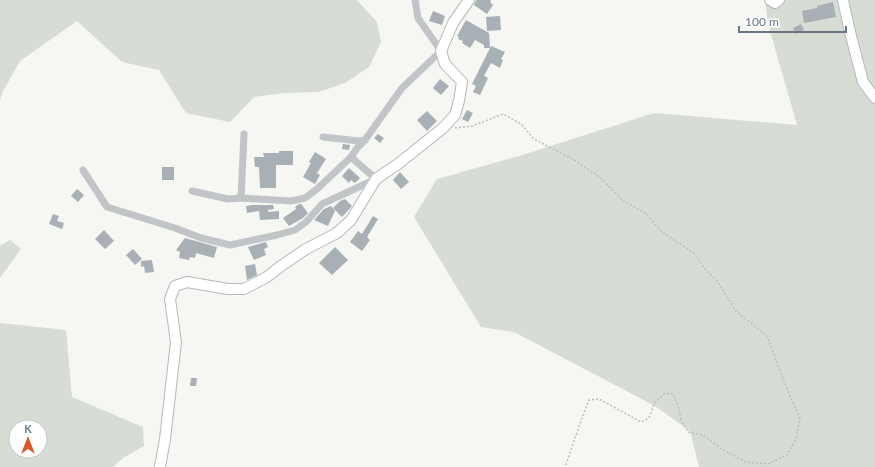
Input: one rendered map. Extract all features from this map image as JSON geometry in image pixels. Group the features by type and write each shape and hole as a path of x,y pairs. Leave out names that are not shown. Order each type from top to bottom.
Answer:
{"street":[{"path":"83,170 106,207 175,228 201,238 230,245 295,230 306,222 322,204 376,179 398,164 443,128 456,115 462,82 445,64 441,51 418,18 416,0"},
{"path":"192,191 228,199 241,198 291,201 306,198 351,156 365,140 402,88 441,51 453,22 469,0"},
{"path":"770,0 775,3 780,0"},
{"path":"843,0 864,82 875,98"},
{"path":"241,198 244,134"},
{"path":"323,137 359,141 365,140"},
{"path":"351,156 376,179"},
{"path":"160,467 165,439 176,342 170,299 175,286 187,282 228,289 244,288 267,277 306,249 337,233 352,220 376,179"}],"path":[{"path":"443,128 462,128 472,126 503,114 521,124 534,139 576,161 601,178 622,200 645,213 662,232 694,253 718,282 736,311 767,336 789,394 800,418 796,439 787,455 768,464 746,462 720,448 704,436 688,432 681,420 679,409 673,394 665,393 655,402 649,418 641,422 599,399 589,400 565,467"}],"shaded area":[{"path":"0,0 357,0 377,22 381,42 369,67 345,83 319,92 284,93 254,97 230,122 186,113 159,70 122,62 77,21 20,61 2,93 0,101"},
{"path":"765,0 875,0 875,467 699,467 690,431 655,406 514,332 481,327 414,217 437,179 519,156 654,113 797,125 768,24"},
{"path":"10,240 21,249 0,278 0,246"},
{"path":"0,323 66,330 72,397 143,427 144,446 123,458 113,467 0,467"}],"building":[{"path":"476,0 491,0 490,2 493,5 487,14 474,5"},
{"path":"833,2 836,17 804,23 802,11 817,8 817,6"},
{"path":"433,11 445,16 442,25 429,21"},
{"path":"500,16 501,30 487,31 486,17"},
{"path":"466,20 489,33 490,48 484,48 484,45 475,40 470,48 462,43 463,41 458,39 459,37 457,36"},
{"path":"801,24 804,30 795,34 793,28"},
{"path":"491,46 505,52 501,59 503,60 500,68 491,63 484,76 488,78 480,95 473,92 476,86 472,84"},
{"path":"440,79 449,86 441,95 433,88"},
{"path":"467,110 473,113 468,122 462,119"},
{"path":"427,111 437,121 427,131 417,120"},
{"path":"378,134 384,138 380,143 374,138"},
{"path":"343,144 350,145 349,150 342,149"},
{"path":"279,151 293,151 293,165 276,165 276,188 260,188 259,167 255,167 254,157 264,157 263,153 279,153"},
{"path":"315,152 326,159 317,173 320,175 315,184 303,177"},
{"path":"162,167 174,167 174,180 162,180"},
{"path":"349,168 360,178 355,183 351,180 349,183 342,176"},
{"path":"400,172 409,182 401,189 393,180"},
{"path":"77,189 84,195 78,202 71,196"},
{"path":"345,199 352,206 342,217 333,208 340,201"},
{"path":"301,204 308,213 303,218 289,226 283,218 296,209 295,207"},
{"path":"273,205 274,209 268,210 268,212 279,211 279,219 260,220 259,211 247,213 246,206"},
{"path":"331,206 335,211 328,226 314,220 324,209"},
{"path":"53,214 59,216 57,221 64,223 62,229 49,224"},
{"path":"373,216 378,219 367,237 370,240 362,251 350,242 358,231 362,234"},
{"path":"104,230 114,241 105,249 95,239"},
{"path":"185,238 217,247 214,258 196,253 195,258 190,257 189,260 179,258 180,252 176,250"},
{"path":"266,242 268,247 264,249 266,255 254,260 248,247"},
{"path":"335,247 348,260 332,275 319,263"},
{"path":"133,249 142,259 135,265 126,255"},
{"path":"152,260 154,272 145,273 144,266 141,267 141,261"},
{"path":"255,264 257,275 247,280 245,266"},
{"path":"191,378 197,378 196,386 190,386"}]}
